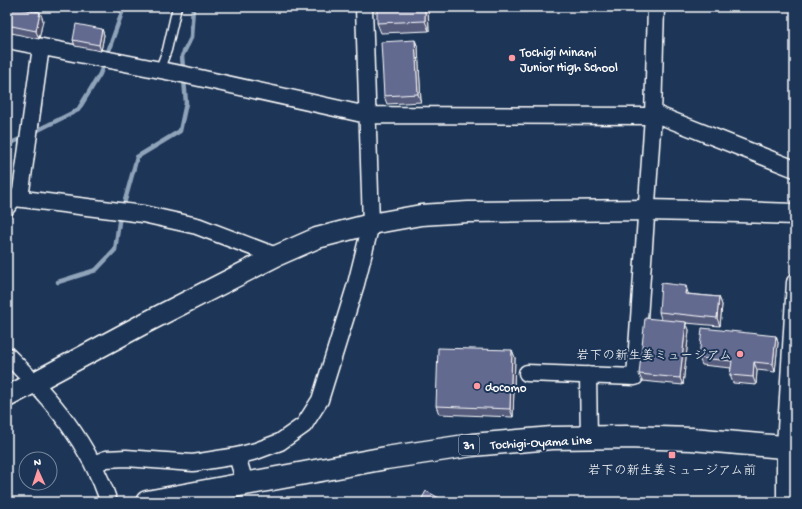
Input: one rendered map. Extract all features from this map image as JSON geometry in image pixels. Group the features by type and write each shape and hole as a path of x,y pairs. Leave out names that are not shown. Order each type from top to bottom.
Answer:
{"main road":[{"name":"Tochigi-Oyama Line","path":"147,502 386,458 472,445 552,438 626,437 692,439 790,447"}],"street":[{"path":"94,464 113,458 193,463 237,456 256,451 280,442 304,425 320,400 356,284 371,224 364,7"},
{"path":"528,374 635,377 648,210 653,115 656,7"},
{"path":"7,40 172,73 367,115 653,115 795,169"},
{"path":"41,47 13,197 143,214 197,226 276,256"},
{"path":"7,397 145,323 276,256 317,238 371,224 421,215 468,212 648,210 795,214"},
{"path":"785,502 790,447 795,282"},
{"path":"7,355 35,382 76,433 94,464 104,485 109,502"},
{"path":"588,375 589,438"},
{"path":"237,456 245,483"}],"lane":[{"path":"172,73 167,50 177,7"},
{"path":"7,212 13,197"}],"building":[{"path":"7,7 40,12 36,31 7,25"},
{"path":"15,7 34,7 33,11"},
{"path":"377,7 425,7 425,21 377,23"},
{"path":"76,24 102,29 99,45 73,40"},
{"path":"415,40 418,94 384,96 381,42"},
{"path":"661,283 686,286 685,294 719,297 717,318 659,312"},
{"path":"645,318 686,322 680,378 639,374"},
{"name":"岩下の新生姜ミュージアム","path":"702,328 776,336 773,364 754,362 753,377 730,375 732,361 699,358"},
{"name":"docomo","path":"438,348 512,350 510,409 436,406"},
{"path":"426,491 447,502 420,502"}],"waterway":[{"path":"32,133 78,110 100,74 124,7"},
{"path":"58,282 96,270 115,250 119,222 137,157 180,131 186,103 182,56 191,38 193,7"},
{"path":"7,145 24,137"}],"place":[{"name":"Tochigi Minami Junior High School","path":"512,58"},
{"name":"岩下の新生姜ミュージアム","path":"740,354"},
{"name":"docomo","path":"477,386"},
{"name":"岩下の新生姜ミュージアム前","path":"672,455"}]}
